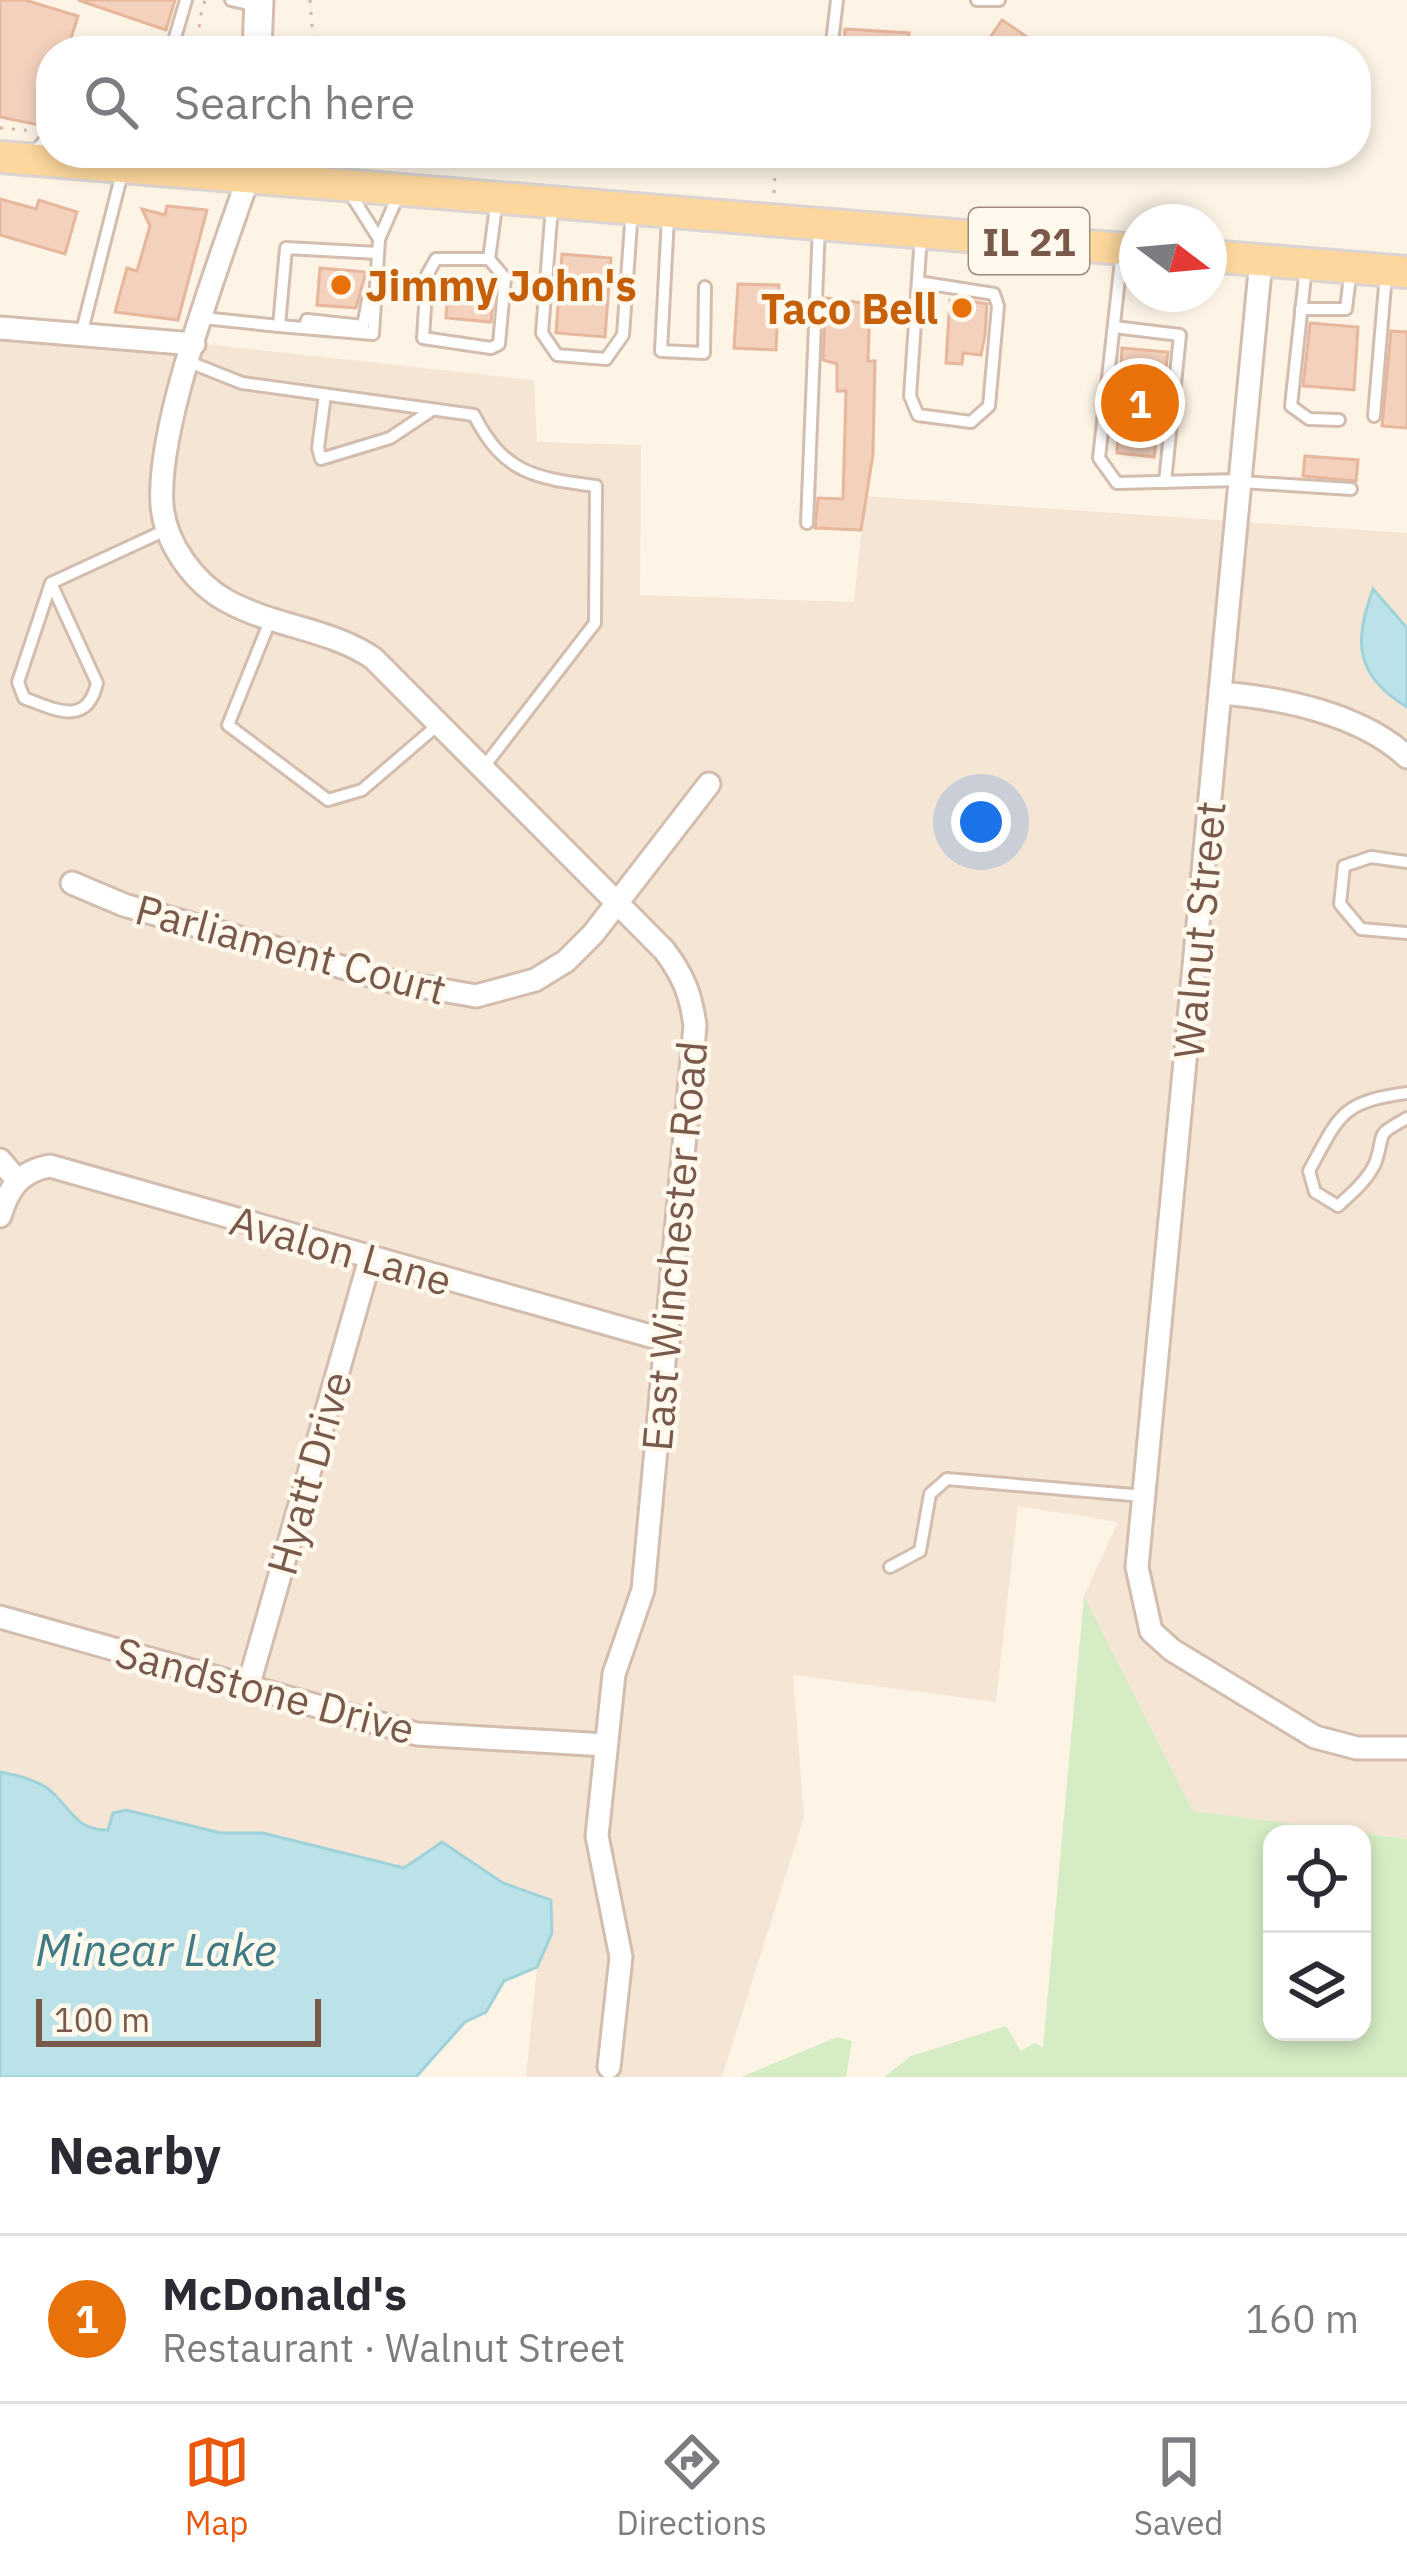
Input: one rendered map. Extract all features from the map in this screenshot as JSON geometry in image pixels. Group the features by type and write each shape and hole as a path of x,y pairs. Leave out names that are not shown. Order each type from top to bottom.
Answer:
{"main road":[{"path":"250,2 255,36"},
{"name":"IL 21","path":"271,168 401,188 1119,248"},
{"path":"1227,257 1396,271"}],"street":[{"path":"168,529 164,478 192,353 249,168"},
{"name":"Walnut Street","path":"1261,260 1137,1567 1140,1600 1151,1631 1162,1641 1275,1717 1315,1737 1357,1748 1407,1748"},
{"path":"0,328 192,353"},
{"name":"East Winchester Road","path":"168,529 204,584 226,601 349,642 373,658 664,950 684,978 692,1000 694,1026 668,1341 643,1590 614,1674 597,1836 621,1957 609,2067"},
{"path":"1221,692 1308,707 1393,744 1407,757"},
{"name":"Parliament Court","path":"72,883 124,905 368,974 476,996 535,980 566,961 710,784"},
{"path":"0,1160 18,1181 7,1192 0,1216"},
{"name":"Avalon Lane","path":"18,1181 34,1168 50,1166 668,1341"},
{"name":"Hyatt Drive","path":"248,1687 370,1258"},
{"name":"Sandstone Drive","path":"0,1617 416,1734 606,1745"}],"lane":[{"path":"175,36 186,0"},
{"path":"833,36 836,0"},
{"path":"977,0 999,0"},
{"path":"81,335 100,168"},
{"path":"343,182 379,239"},
{"path":"202,318 373,334 379,239 401,188"},
{"path":"489,259 436,260 427,275 420,330 433,343 491,348 503,336 505,278 489,259 497,196"},
{"path":"553,200 542,333 557,355 586,360 606,359 623,335 632,207"},
{"path":"668,210 661,351 704,353 705,287"},
{"path":"807,523 819,223"},
{"path":"918,282 994,294 998,307 988,406 970,422 917,415 910,396 921,231"},
{"path":"279,326 286,248 378,257"},
{"path":"304,328 307,320 363,326 370,267 378,257"},
{"path":"1306,264 1291,406 1309,418 1339,420"},
{"path":"1301,308 1346,309 1351,268"},
{"path":"1374,416 1396,271"},
{"path":"1119,303 1100,458 1117,483 1240,481 1351,489"},
{"path":"1114,327 1180,335 1165,482"},
{"path":"192,353 242,383 474,416 485,437 516,470 596,486 595,623 483,768"},
{"path":"325,395 317,448 322,459 390,438 432,410"},
{"path":"51,583 97,683 93,700 81,713 67,715 23,698 18,682 51,583 168,529"},
{"path":"271,618 228,725 328,800 362,790 439,724"},
{"path":"1407,862 1371,857 1344,866 1340,904 1361,929 1407,933"},
{"path":"1407,1093 1366,1097 1344,1108 1309,1171 1315,1192 1338,1206 1376,1160 1377,1141 1383,1132 1407,1118"},
{"path":"890,1567 920,1551 930,1494 946,1479 1144,1496"}],"path":[{"path":"199,36 205,0"},
{"path":"310,0 313,36"},
{"path":"0,128 36,132"}],"shaded area":[{"path":"0,322 534,380 537,442 641,445 640,595 854,602 865,496 1407,533 1407,1839 1371,1834 1371,1825 1300,1825 1192,1811 1084,1596 1118,1522 1018,1506 996,1702 793,1675 804,1817 722,2077 526,2077 537,1967 552,1933 550,1901 503,1883 443,1843 404,1868 263,1833 221,1833 127,1810 108,1830 90,1830 69,1815 52,1790 0,1772"}],"green space":[{"path":"1084,1596 1193,1811 1300,1825 1263,1825 1263,2041 1371,2041 1371,1834 1407,1839 1407,2077 884,2077 911,2056 1006,2026 1021,2051 1034,2043 1043,2047"},
{"path":"837,2037 852,2041 846,2077 741,2077"}],"water":[{"path":"1373,589 1407,628 1407,707 1377,682 1363,655 1363,625"},
{"name":"Minear Lake","path":"0,1772 43,1786 77,1819 98,1829 108,1830 113,1813 126,1810 221,1833 263,1833 404,1868 442,1842 503,1883 551,1900 552,1933 537,1967 504,1981 486,2012 465,2022 416,2077 0,2077"}],"building":[{"path":"0,0 25,0 78,16 72,36 36,36 36,124 0,117"},
{"path":"78,0 175,0 166,30"},
{"path":"1002,20 1026,36 991,36"},
{"path":"845,29 909,33 909,36 845,36"},
{"path":"0,199 36,209 39,200 77,212 65,254 0,235"},
{"path":"167,206 207,210 178,320 115,312 127,268 137,271 150,226 142,209 165,215"},
{"path":"562,254 611,258 605,337 556,333"},
{"name":"Jimmy John's","path":"320,268 366,272 356,308 317,305"},
{"path":"738,284 779,285 776,350 734,348"},
{"path":"448,285 494,289 491,322 446,318"},
{"path":"826,298 870,304 868,361 875,361 873,454 861,530 815,528 818,498 843,499 846,391 837,391 837,364 823,360"},
{"path":"950,300 987,304 981,355 963,353 962,364 946,363"},
{"path":"1310,323 1358,327 1354,390 1303,386"},
{"path":"1391,331 1407,332 1407,428 1382,426"},
{"path":"1122,348 1168,352 1154,457 1117,453"},
{"path":"1305,456 1358,460 1356,481 1303,476"}],"place":[{"name":"Jimmy John's","path":"341,285"},
{"name":"Taco Bell","path":"962,308"},
{"name":"McDonald's","path":"1140,403"}]}
